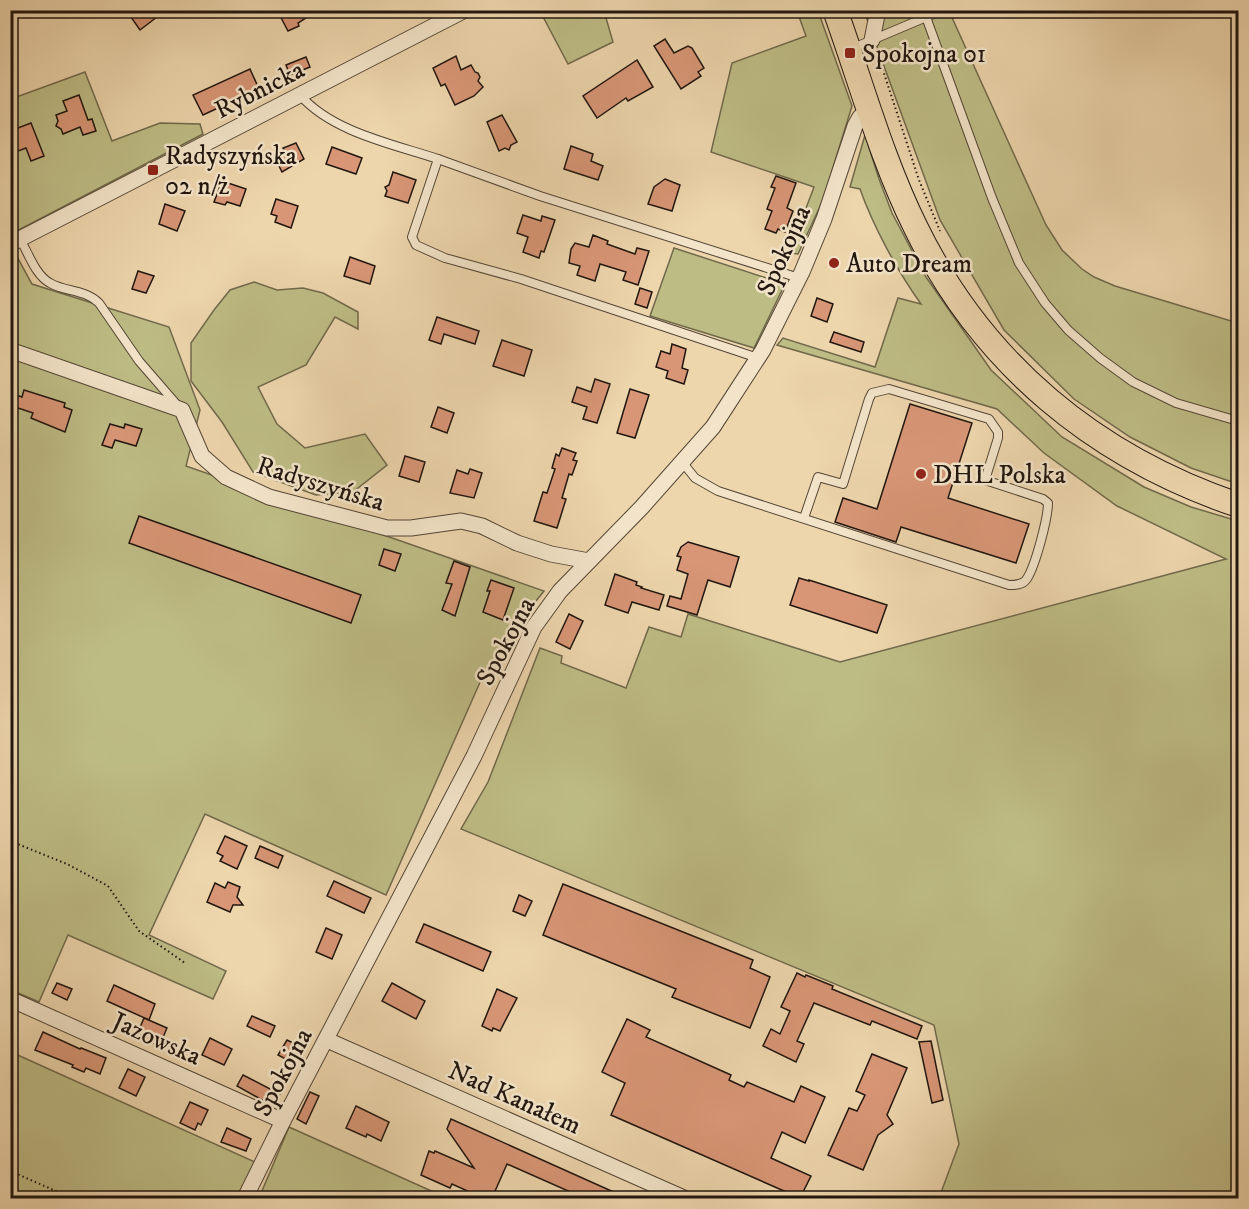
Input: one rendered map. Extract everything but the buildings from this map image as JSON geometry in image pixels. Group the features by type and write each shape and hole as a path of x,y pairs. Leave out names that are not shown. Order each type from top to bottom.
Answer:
{"main road":[{"path":"834,10 898,188 915,228 955,296 979,329 1005,358 1053,404 1113,448 1179,483 1239,505"}],"street":[{"name":"Rybnicka","path":"15,241 465,10"},
{"path":"872,40 878,10"},
{"name":"Spokojna","path":"245,1198 469,766 534,627 560,591 683,463 713,427 758,358 799,278 824,219 855,126 860,117 870,111"},
{"path":"10,350 182,410"},
{"name":"Radyszyńska","path":"182,410 202,456 226,477 269,497 387,528 411,528 461,521 482,526 518,543 551,554 589,561"},
{"name":"Jazowska","path":"10,999 283,1121"},
{"name":"Nad Kanałem","path":"327,1040 684,1198"}],"lane":[{"path":"849,50 943,10"},
{"path":"926,17 992,198 1019,263 1045,303 1068,330 1100,358 1133,382 1176,403 1239,421"},
{"path":"300,95 310,107 332,122 540,196 799,278"},
{"path":"438,159 412,237 416,245 445,258 510,276 758,358"},
{"path":"15,241 50,283 92,296 99,303 139,361 182,410"},
{"path":"683,463 695,478 718,491 1009,585 1025,581 1031,570 1048,514 1048,503 1043,499 985,480 998,438 994,425 989,419 889,389 873,393 868,399 843,484 819,477 804,518"}],"path":[{"path":"872,40 919,180 942,234"},
{"path":"10,841 67,864 108,886 139,931 185,963"},
{"path":"10,1171 72,1198"}],"shaded area":[{"path":"540,11 604,11 613,42 568,64"},
{"path":"797,11 818,11 852,106 823,200 798,254 789,253 814,187 711,152 732,63 806,36"},
{"path":"864,11 949,11 1046,225 1062,250 1082,269 1115,286 1238,323 1238,484 1191,468 1130,437 1074,399 1004,330 940,220"},
{"path":"85,72 112,141 160,123 200,124 203,134 11,234 11,99"},
{"path":"865,135 892,213 926,277 991,370 1062,437 1144,487 1191,507 1238,521 1238,1198 939,1198 959,1144 934,1025 461,829 488,782 540,648 562,656 561,663 626,688 649,627 681,637 688,614 840,662 1226,559 1117,506 1044,453 997,409 777,345 783,338 875,367 898,298 921,304 887,248 860,189 850,187"},
{"path":"674,248 785,284 754,348 650,316"},
{"path":"15,253 32,284 169,327 200,410 186,466 544,591 515,627 481,680 386,895 205,814 149,935 226,971 213,999 68,935 39,1002 11,990 10,256"},
{"path":"254,282 277,290 303,288 323,293 358,312 358,329 335,317 306,365 258,387 277,424 305,448 365,434 387,465 353,492 316,495 253,472 222,422 191,381 191,343 230,290"},
{"path":"11,1052 255,1162 237,1198 11,1198"},
{"path":"289,1127 447,1198 259,1198"}],"place":[{"name":"Spokojna 01","path":"850,53"},
{"name":"Radyszyńska 02 n/ż","path":"153,170"},
{"name":"Auto Dream","path":"834,263"},
{"name":"DHL Polska","path":"921,474"}]}
